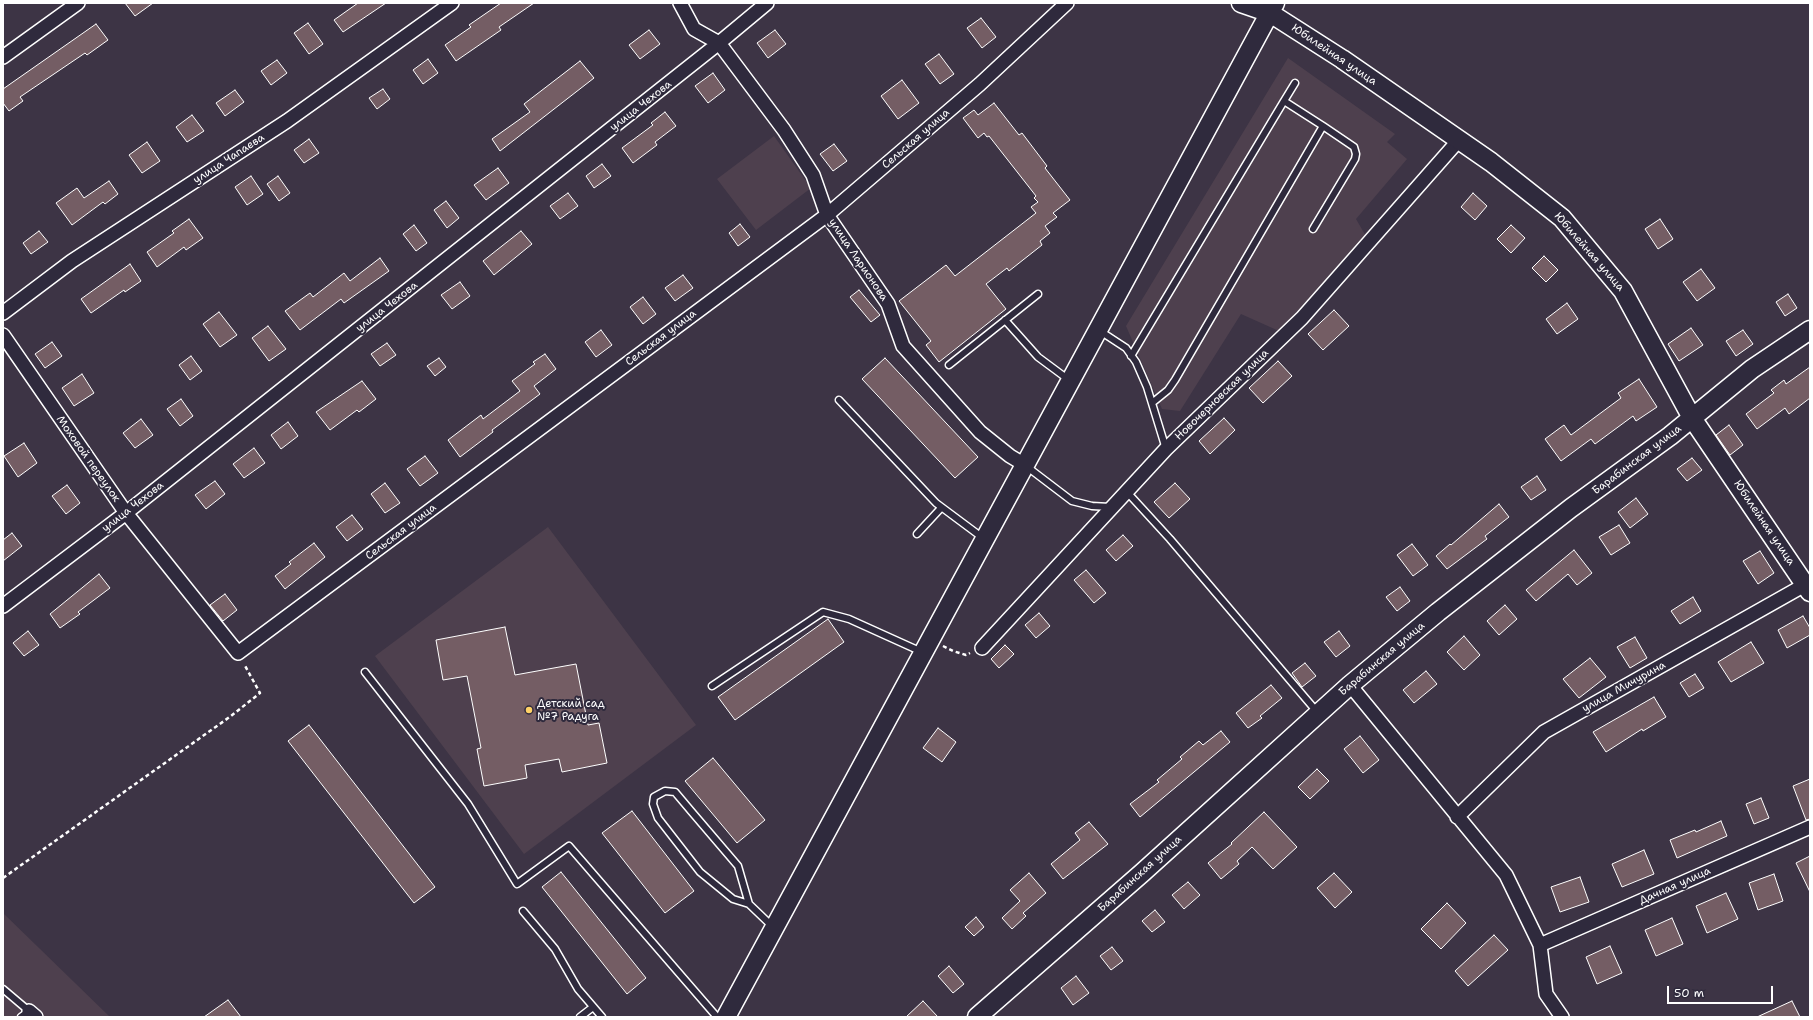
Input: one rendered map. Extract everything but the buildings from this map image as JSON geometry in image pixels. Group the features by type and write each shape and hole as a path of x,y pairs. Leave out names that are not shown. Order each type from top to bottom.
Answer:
{"street":[{"path":"3,57 78,3"},
{"name":"улица Чапаева","path":"3,312 72,261 287,121 452,3"},
{"name":"улица Ларионова","path":"680,3 694,29 719,43 784,130 813,175 827,215 888,304 903,346 980,432 1010,456 1025,465"},
{"name":"улица Чехова","path":"3,606 126,513 719,43 767,3"},
{"name":"Сельская улица","path":"238,653 827,215 980,84 1067,3"},
{"name":"Юбилейная улица","path":"1241,3 1273,8 1491,162 1562,218 1623,291 1692,418 1808,586"},
{"path":"726,1017 1273,8"},
{"name":"Новочерновская улица","path":"982,648 1166,449 1302,318 1459,140"},
{"name":"Барабинская улица","path":"977,1017 1142,873 1350,685 1438,612 1571,508 1670,436 1752,369 1810,330"},
{"name":"Моховой переулок","path":"3,335 126,513 238,653"},
{"name":"улица Мичурина","path":"1457,817 1544,732 1808,586"},
{"path":"1350,685 1506,875 1540,945 1546,994 1562,1017"},
{"name":"Дачная улица","path":"1540,945 1810,827"}],"lane":[{"path":"1131,356 1295,84"},
{"path":"1284,101 1354,148 1356,154 1355,159 1313,229"},
{"path":"1152,403 1168,390 1175,380 1323,126"},
{"path":"949,365 1038,294"},
{"path":"1005,320 1038,357 1071,381"},
{"path":"1098,330 1126,348 1131,356 1141,374 1152,403 1166,449"},
{"path":"839,400 941,508 985,539"},
{"path":"1025,465 1072,501 1092,506 1112,507"},
{"path":"1127,492 1170,539 1318,714"},
{"path":"917,534 941,508"},
{"path":"712,686 823,612 849,619 927,646"},
{"path":"365,672 468,804 517,884 569,846 716,1017"},
{"path":"749,904 738,866 675,792 665,791 654,797 654,804 658,818 700,872 733,899 749,904 774,928"},
{"path":"523,911 555,949 578,989 602,1017"},
{"path":"3,989 28,1015"},
{"path":"580,1017 593,1007"}],"path":[{"path":"927,646 966,655 982,648"},
{"path":"3,878 231,716 260,693 238,653"}],"shaded area":[{"path":"1288,58 1395,134 1387,142 1407,159 1356,219 1367,238 1279,331 1241,314 1180,411 1162,409 1126,326"},
{"path":"774,136 811,188 756,230 717,179"},
{"path":"548,527 696,725 524,854 375,656"},
{"path":"3,913 110,1017 3,1017"}],"place":[{"name":"Детский сад №7 Радуга","path":"529,710"}]}
